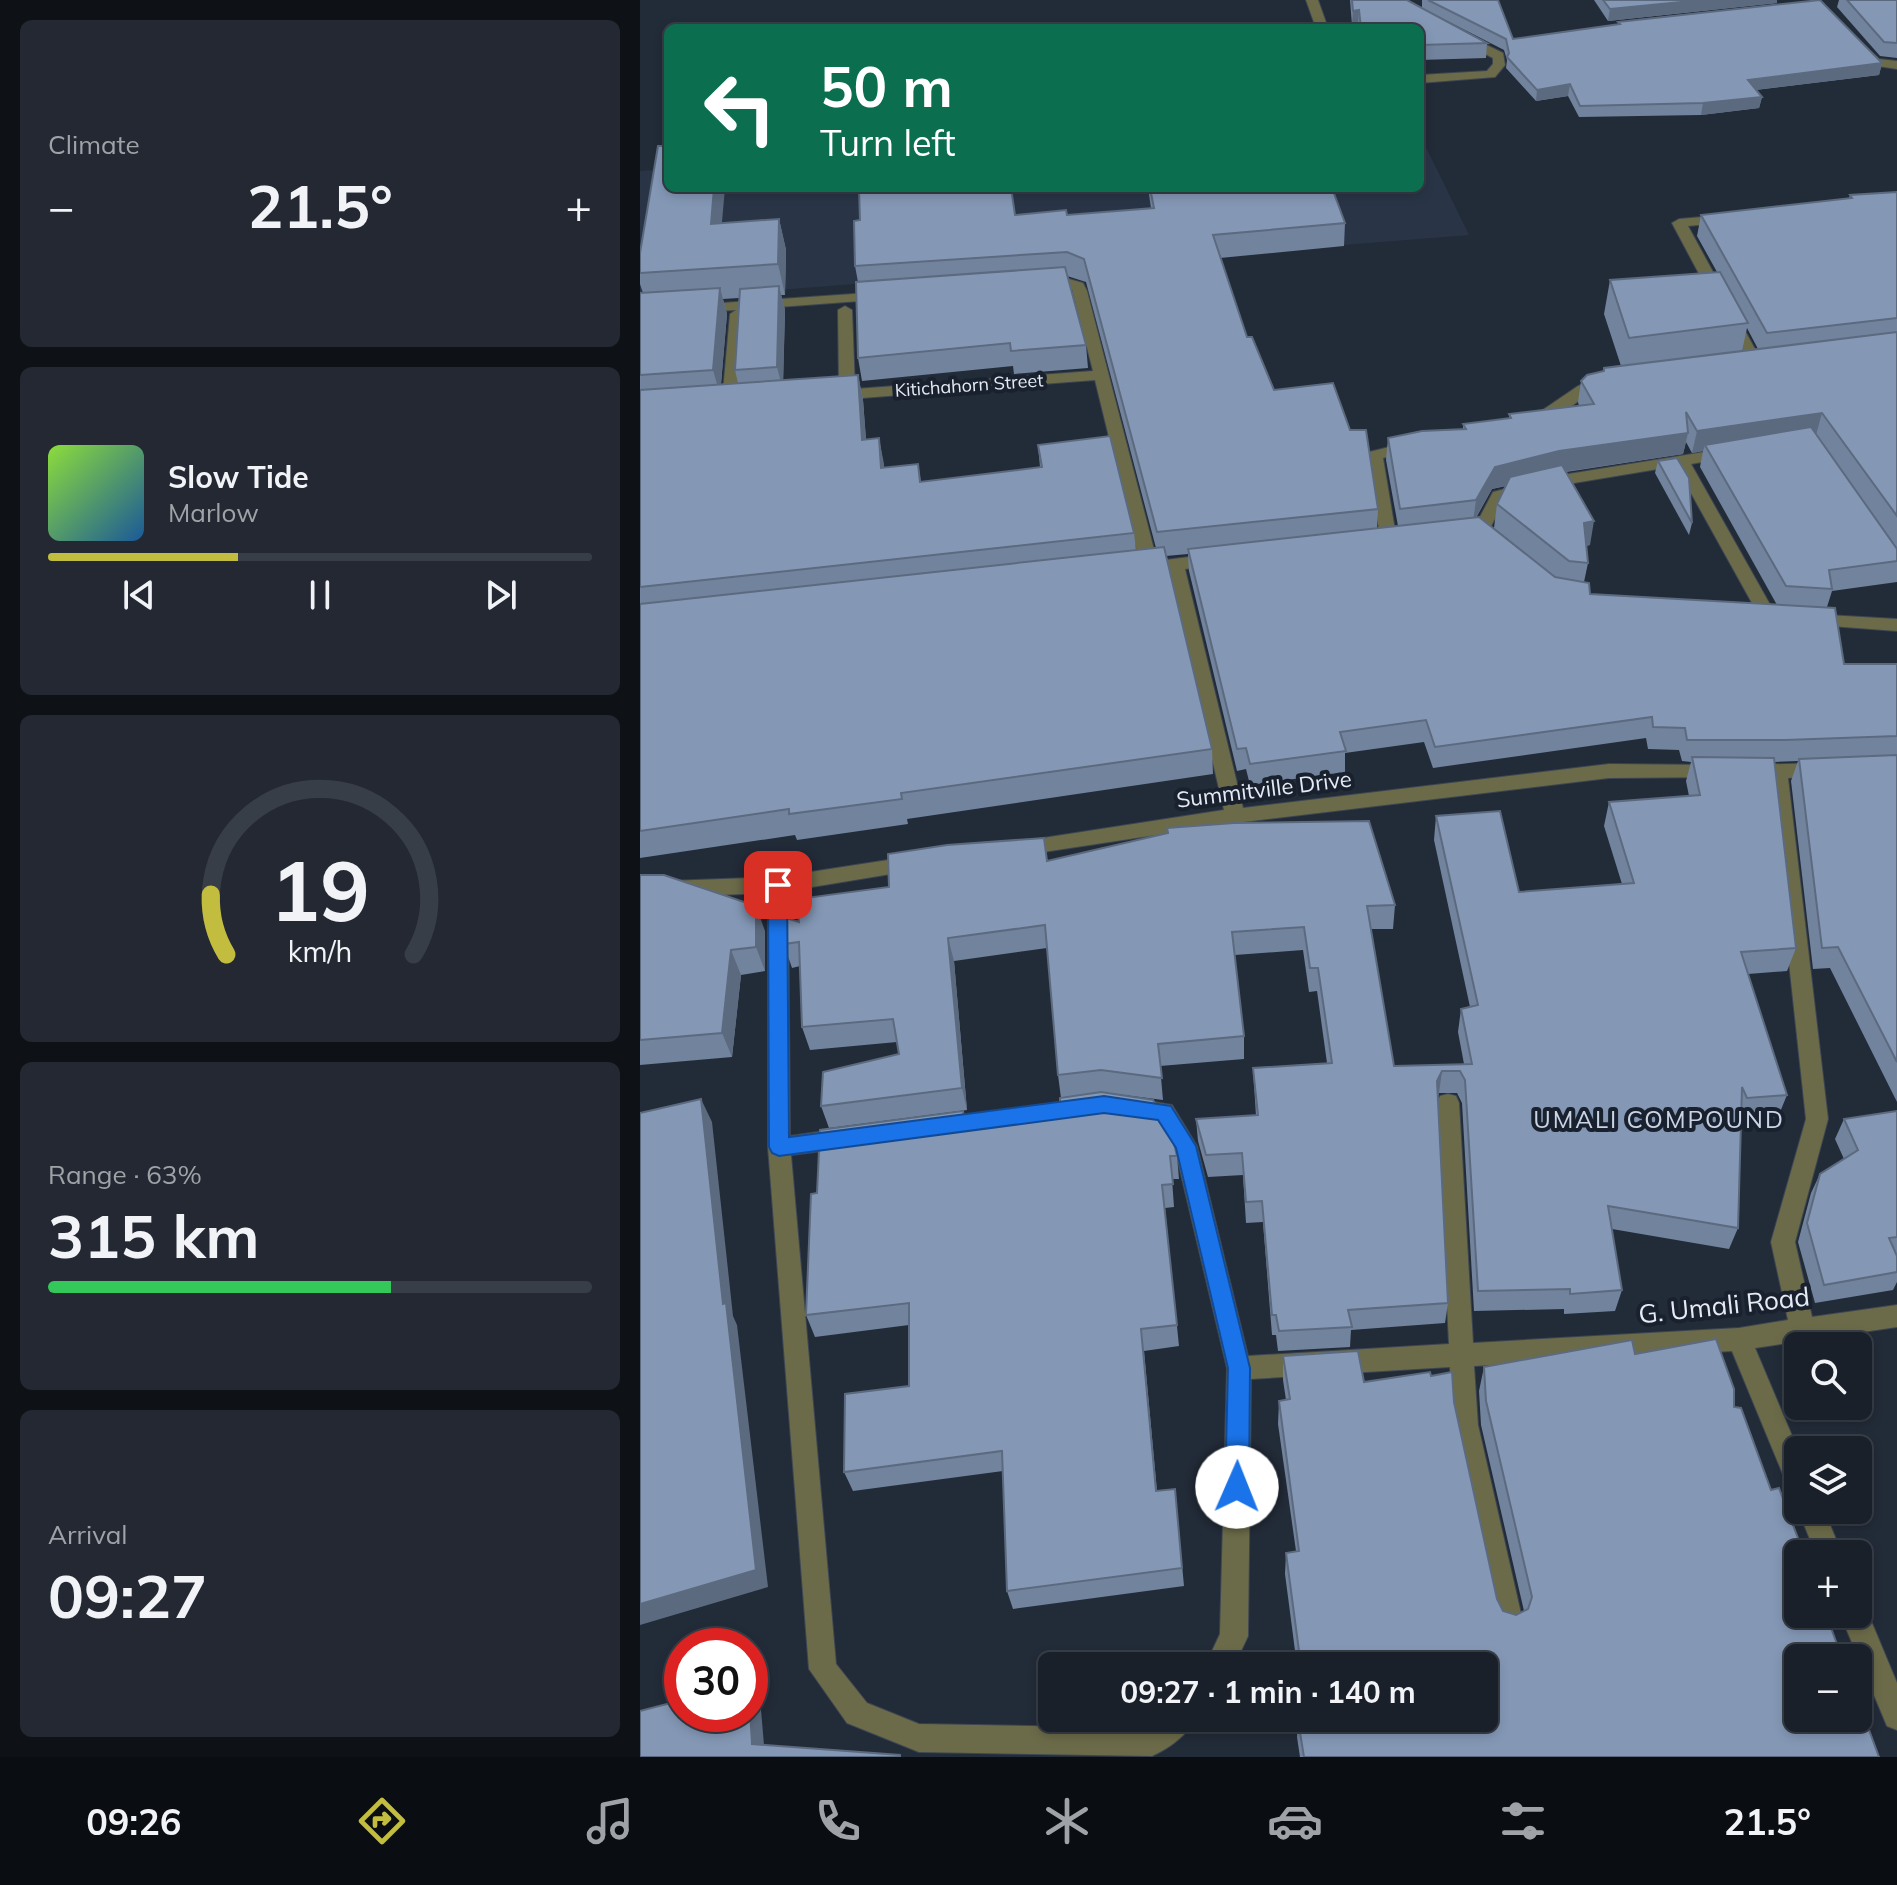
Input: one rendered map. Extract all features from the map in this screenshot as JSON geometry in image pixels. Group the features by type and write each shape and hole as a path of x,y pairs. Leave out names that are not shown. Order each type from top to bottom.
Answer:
{"street":[{"path":"1312,0 1321,24"},
{"path":"1424,79 1491,74 1499,65 1499,56 1445,28"},
{"path":"1855,39 1875,62 1897,65"},
{"path":"1738,218 1679,223 1753,362"},
{"path":"1025,286 1069,283 1078,286 1150,568"},
{"path":"687,309 905,294"},
{"path":"845,310 847,394"},
{"path":"730,402 737,314"},
{"name":"Kitichahorn Street","path":"818,396 1099,375"},
{"path":"1530,420 1559,410 1577,391 1613,381"},
{"path":"1389,542 1375,455 1430,442"},
{"path":"1480,534 1499,496 1556,481 1753,450"},
{"path":"1681,461 1775,618 1897,625"},
{"path":"1119,571 1237,557"},
{"path":"1175,563 1235,816"},
{"name":"Summitville Drive","path":"998,851 1235,816 1609,771 1778,772 1837,769"},
{"path":"1778,772 1817,1119 1783,1242 1802,1328"},
{"path":"640,890 778,885 935,861"},
{"path":"778,885 779,1147 823,1669 857,1713 919,1738 1152,1742 1164,1732"},
{"path":"1448,1103 1465,1425 1508,1618"},
{"path":"1119,1106 1164,1112 1186,1146 1239,1368 1234,1636 1226,1652"},
{"path":"779,1147 872,1135"},
{"name":"G. Umali Road","path":"1239,1368 1739,1339 1897,1316"},
{"path":"1739,1339 1784,1447"},
{"path":"1860,1628 1897,1716"}],"shaded area":[{"path":"1424,143 1469,235 640,301 640,171 664,169 664,192 1424,192"}],"building":[{"path":"1352,0 1407,0 1487,43 1424,45 1424,24 1361,24 1359,10 1353,11"},
{"path":"1428,0 1498,0 1513,39 1620,24 1618,22 1820,0 1882,63 1748,80 1762,97 1703,103 1580,106 1570,84 1537,90 1507,57 1506,39"},
{"path":"1603,0 1702,0 1610,9"},
{"path":"1847,0 1897,0 1897,43 1884,42"},
{"path":"658,146 664,146 664,192 714,192 711,224 779,219 778,264 640,273 640,253"},
{"path":"859,192 1012,192 1015,215 1066,210 1067,215 1154,208 1151,192 1333,192 1345,223 1213,235 1247,337 1252,337 1274,390 1333,383 1350,430 1366,430 1378,509 1157,532 1084,259 1067,252 855,266 854,221 860,220"},
{"path":"1897,192 1897,318 1767,333 1701,215 1852,198 1850,195"},
{"path":"1065,267 1086,345 1011,351 1010,343 858,358 856,282"},
{"path":"1720,272 1748,323 1629,338 1610,280"},
{"path":"779,286 777,367 735,370 740,289"},
{"path":"720,288 713,370 640,375 640,293"},
{"path":"1897,332 1897,516 1822,413 1697,431 1686,412 1688,433 1559,451 1495,467 1476,500 1400,509 1388,438 1422,431 1466,429 1463,424 1511,418 1509,414 1594,404 1581,381 1587,375 1604,371 1604,368"},
{"path":"858,375 862,440 879,438 881,468 918,464 920,482 1042,467 1038,445 1110,436 1134,533 640,587 640,390"},
{"path":"1811,427 1897,549 1897,561 1829,570 1832,589 1786,586 1705,445"},
{"path":"1677,458 1689,478 1692,523 1658,461"},
{"path":"1562,465 1594,521 1584,523 1588,563 1569,561 1497,504 1510,477"},
{"path":"1479,517 1555,577 1589,583 1590,594 1835,608 1844,664 1897,664 1897,736 1687,740 1685,728 1653,727 1652,717 1435,747 1426,720 1340,732 1346,751 1250,764 1246,748 1237,749 1188,549"},
{"path":"1164,547 1212,749 901,793 902,799 789,814 789,809 640,831 640,604"},
{"path":"1897,755 1897,1062 1838,947 1822,948 1799,759"},
{"path":"1692,757 1774,758 1796,948 1741,952 1787,1095 1747,1098 1742,1087 1738,1228 1608,1206 1622,1290 1570,1294 1570,1289 1478,1291 1465,1080 1460,1071 1442,1071 1437,1081 1448,1303 1348,1310 1352,1327 1279,1331 1276,1315 1272,1315 1262,1201 1246,1202 1242,1153 1206,1155 1196,1119 1258,1115 1253,1068 1332,1063 1318,968 1310,968 1304,927 1232,932 1244,1036 1158,1044 1162,1078 1101,1070 1058,1075 1045,925 948,938 962,1088 821,1106 823,1072 899,1054 893,1019 802,1027 799,942 784,944 783,917 799,922 798,899 889,887 888,854 947,845 1044,838 1047,861 1168,833 1167,828 1234,823 1369,821 1395,905 1367,906 1394,1066 1472,1064 1461,1009 1478,1005 1436,816 1500,811 1519,892 1634,883 1609,802 1700,795"},
{"path":"640,875 664,875 756,906 756,947 731,950 722,1033 640,1040"},
{"path":"1101,1092 1153,1100 1170,1127 1177,1156 1170,1156 1173,1184 1162,1185 1177,1325 1141,1329 1156,1491 1175,1489 1182,1568 1007,1591 1002,1451 844,1472 845,1394 909,1386 909,1303 806,1315 811,1194 817,1193 820,1130 963,1111 964,1117 1060,1106 1060,1098"},
{"path":"701,1099 756,1570 640,1604 640,1113"},
{"path":"1897,1111 1897,1237 1889,1238 1897,1256 1897,1272 1824,1285 1807,1223 1820,1174 1858,1150 1844,1119"},
{"path":"1716,1339 1734,1389 1734,1407 1741,1408 1771,1490 1779,1488 1784,1501 1784,1524 1793,1524 1799,1540 1784,1540 1784,1628 1831,1628 1837,1644 1784,1644 1784,1732 1870,1732 1879,1757 1304,1757 1300,1732 1498,1732 1498,1652 1299,1652 1286,1553 1299,1551 1279,1401 1290,1399 1283,1356 1358,1351 1364,1382 1430,1372 1431,1376 1452,1372 1454,1402 1497,1599 1503,1611 1516,1615 1528,1609 1532,1597 1486,1401 1484,1367 1632,1340 1635,1354"},
{"path":"664,1705 664,1732 751,1732 752,1744 900,1757 640,1757 640,1711"}],"district":[{"name":"UMALI COMPOUND","path":"1659,1119"}],"route":[{"path":"778,885 779,1147 1104,1104 1164,1112 1186,1146 1239,1368 1237,1487"}]}
